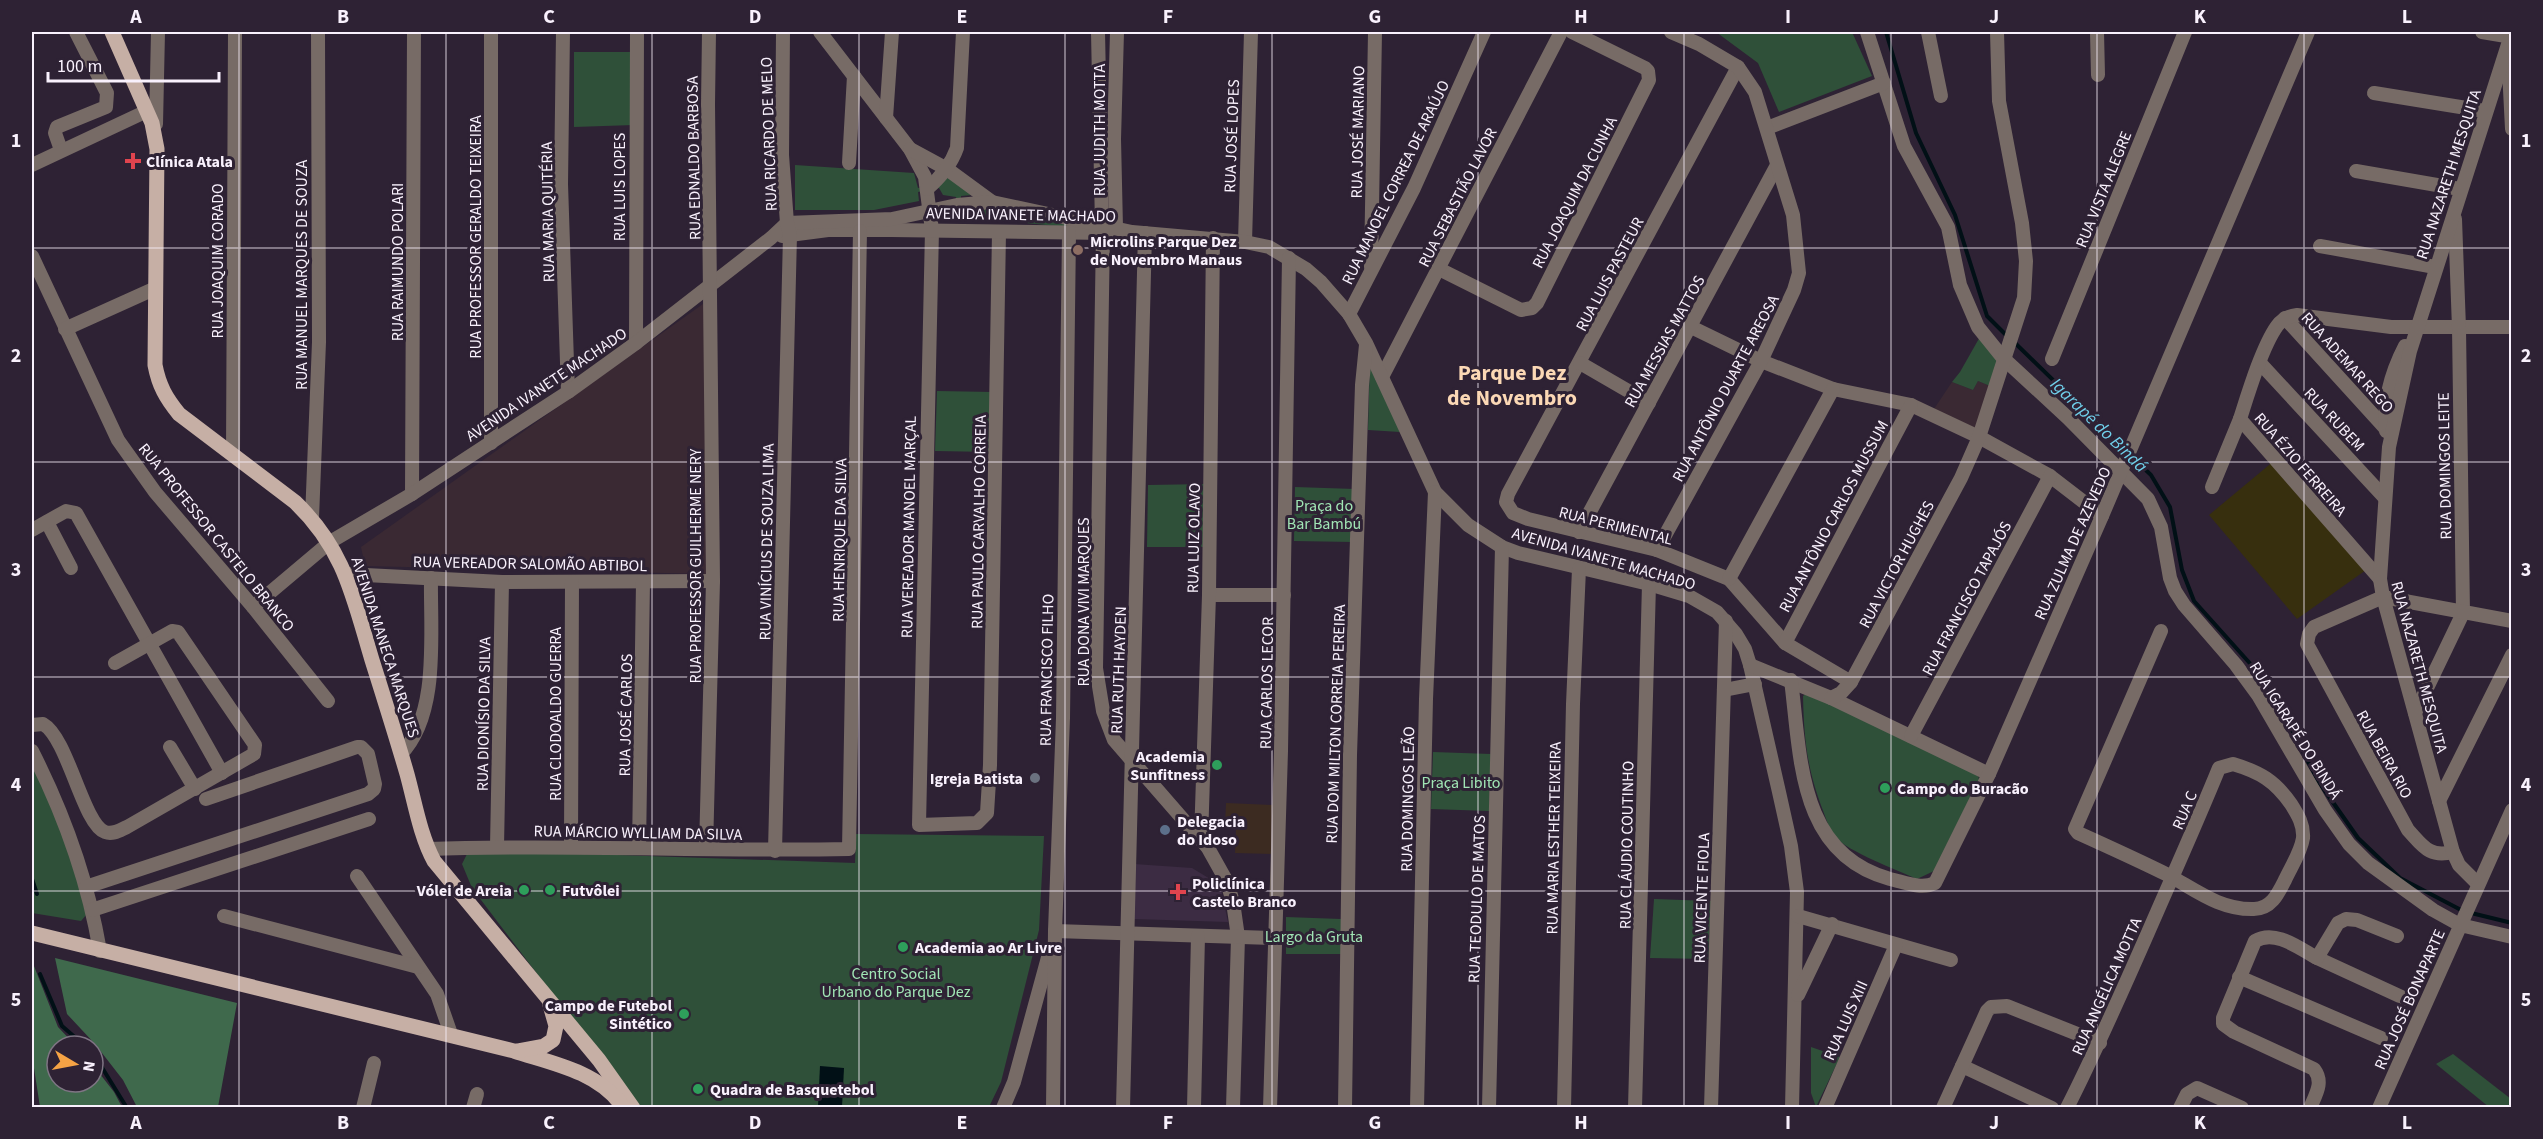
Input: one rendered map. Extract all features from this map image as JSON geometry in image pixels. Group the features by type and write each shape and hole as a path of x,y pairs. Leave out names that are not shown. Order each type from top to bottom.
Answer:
{"main road":[{"name":"AVENIDA MANECA MARQUES","path":"112,32 147,111 158,149 155,365 158,383 179,414 295,502 312,518 330,542 346,574 428,849 441,873 549,999 599,1060 633,1107"},
{"path":"32,933 514,1051 587,1076 610,1092 623,1107"},
{"path":"514,1051 544,1046 553,1040 556,1026 549,999"}],"street":[{"path":"61,150 55,133 57,127 106,107 108,103 107,93 76,32"},
{"path":"155,135 158,32"},
{"name":"RUA JOAQUIM CORADO","path":"233,454 235,32"},
{"name":"RUA MANUEL MARQUES DE SOUZA","path":"312,518 319,342 318,32"},
{"name":"RUA RAIMUNDO POLARI","path":"412,494 414,32"},
{"name":"RUA PROFESSOR GERALDO TEIXEIRA","path":"491,32 491,443"},
{"name":"RUA MARIA QUITÉRIA","path":"563,32 561,184 568,392"},
{"name":"RUA LUIS LOPES","path":"636,344 637,32"},
{"name":"RUA EDNALDO BARBOSA","path":"709,32 711,284"},
{"name":"RUA RICARDO DE MELO","path":"783,32 782,155 789,229"},
{"path":"820,32 910,149 947,169 992,202"},
{"path":"886,118 892,32"},
{"path":"927,189 947,169 957,148 960,126 963,32"},
{"name":"RUA JUDITH MOTTA","path":"1098,32 1102,230"},
{"name":"RUA JUDITH MOTTA","path":"1117,32 1114,139 1122,230"},
{"name":"RUA JOSÉ LOPES","path":"1245,242 1251,32"},
{"name":"RUA JOSÉ MARIANO","path":"1371,269 1375,32"},
{"name":"RUA MANOEL CORREA DE ARAÚJO","path":"1349,314 1414,188 1484,32"},
{"name":"RUA SEBASTIÃO LAVOR","path":"1382,378 1561,32"},
{"name":"RUA JOAQUIM DA CUNHA","path":"1439,269 1521,310 1532,308 1537,303 1649,80 1648,71 1645,68 1572,32"},
{"path":"1671,32 1701,38 1738,68"},
{"name":"RUA IGARAPÉ DO BINDÁ","path":"1867,32 1904,146 1948,227 1960,285 1967,308 1978,327 2123,467 2148,499 2156,512 2175,591 2258,694 2325,810 2349,844 2388,879 2461,923 2511,937"},
{"path":"1928,32 1941,96"},
{"name":"RUA VICTOR HUGHES","path":"1831,698 1841,693 1851,682 1961,478 1979,437 2024,297 2026,261 2022,223 2000,101 1997,32"},
{"path":"2097,32 2098,75"},
{"name":"RUA VISTA ALEGRE","path":"2052,359 2185,32"},
{"name":"RUA ZULMA DE AZEVEDO","path":"1791,680 1807,793 1822,830 1838,850 1857,865 1887,878 1928,886 1940,876 1989,774 2102,516 2308,32"},
{"path":"2482,32 2510,37 2511,129"},
{"name":"RUA NAZARETH MESQUITA","path":"2478,884 2459,865 2453,852 2380,579 2389,447 2416,326 2510,37"},
{"name":"RUA ANTÔNIO DUARTE AREOSA","path":"1658,550 1761,361 1794,290 1799,273 1793,215 1755,92 1738,68"},
{"name":"RUA LUIS PASTEUR","path":"1508,494 1738,68"},
{"path":"849,162 854,76"},
{"path":"1767,128 1884,83"},
{"path":"2374,93 2485,111"},
{"path":"32,165 147,111"},
{"name":"RUA VEREADOR MANOEL MARÇAL","path":"910,149 925,177 932,230 919,825 977,823 987,813"},
{"name":"RUA MESSIAS MATTOS","path":"1580,532 1777,165"},
{"path":"2356,171 2460,189"},
{"name":"AVENIDA IVANETE MACHADO","path":"253,607 330,542 412,494 568,392 636,344 771,238 807,221 876,221 957,205 992,202 1102,230"},
{"name":"RUA DOMINGOS LEITE","path":"2415,713 2463,613 2459,328 2454,208"},
{"path":"1026,232 1033,212"},
{"name":"AVENIDA IVANETE MACHADO","path":"789,229 999,232 1122,230 1146,234 1212,238 1269,247 1289,258 1321,282 1349,314 1366,343 1435,492 1468,525 1502,547 1534,559 1649,584 1697,600 1717,612 1736,634 1750,665 1791,846 1798,916 1792,1107"},
{"name":"RUA VINÍCIUS DE SOUZA LIMA","path":"775,851 789,229"},
{"name":"RUA DONA VIVI MARQUES","path":"1102,230 1096,668 1099,692 1114,740 1201,839 1227,882 1233,902 1238,937 1233,1107"},
{"name":"RUA HENRIQUE DA SILVA","path":"849,849 860,231"},
{"name":"RUA PAULO CARVALHO CORREIA","path":"987,813 990,765 999,232"},
{"name":"RUA FRANCISCO FILHO","path":"1053,1107 1069,232"},
{"name":"RUA RUTH HAYDEN","path":"1123,1107 1146,234"},
{"name":"RUA LUIZ OLAVO","path":"1201,839 1209,595 1212,238"},
{"path":"2320,246 2436,267"},
{"name":"RUA PROFESSOR CASTELO BRANCO","path":"32,256 118,440 135,467 253,607 328,701"},
{"name":"RUA CARLOS LECOR","path":"1270,1107 1284,595 1289,258"},
{"name":"RUA PROFESSOR GUILHERME NERY","path":"706,849 713,581 711,284"},
{"path":"65,329 156,288"},
{"path":"2285,318 2297,315 2391,327 2511,327"},
{"name":"RUA ÉZIO FERREIRA","path":"2285,318 2277,327 2260,363 2240,419 2380,579"},
{"name":"RUA ADEMAR REGO","path":"2285,318 2386,429"},
{"name":"RUA NAZARETH MESQUITA","path":"2389,447 2386,429 2386,399 2389,384 2416,326"},
{"path":"1691,327 1761,361 1833,389 1911,405 1979,437 2050,476 2102,516"},
{"name":"RUA DOM MILTON CORREIA PEREIRA","path":"1345,1107 1350,754 1362,385 1366,343"},
{"path":"1580,363 1649,403"},
{"name":"RUA RUBEM","path":"2260,363 2385,498"},
{"path":"1833,389 1729,579 1785,643 1851,682"},
{"name":"RUA ANTÔNIO CARLOS MUSSUM","path":"1785,643 1911,405"},
{"path":"2212,486 2240,419"},
{"name":"RUA FRANCISCO TAPAJÓS","path":"1911,736 2050,476"},
{"name":"RUA DOMINGOS LEÃO","path":"1417,1107 1426,699 1435,492"},
{"name":"RUA PERIMENTAL","path":"1508,494 1506,502 1513,513 1580,532 1658,550 1729,579"},
{"path":"32,530 66,511 76,513 222,773"},
{"path":"47,522 71,568"},
{"name":"RUA TEODULO DE MATOS","path":"1489,1107 1502,547"},
{"name":"RUA MARIA ESTHER TEIXEIRA","path":"1564,1107 1573,704 1579,569"},
{"name":"RUA VEREADOR SALOMÃO ABTIBOL","path":"346,574 502,582 713,581"},
{"path":"401,754 419,731 429,692 431,578"},
{"name":"RUA DIONÍSIO DA SILVA","path":"497,847 502,582"},
{"name":"RUA CLODOALDO GUERRA","path":"571,846 572,582"},
{"name":"RUA JOSÉ CARLOS","path":"639,848 643,582"},
{"name":"RUA CLÁUDIO COUTINHO","path":"1635,1107 1649,584"},
{"path":"1209,595 1284,595"},
{"path":"2383,597 2511,621"},
{"name":"RUA BEIRA RIO","path":"2383,597 2314,627 2309,634 2307,644 2408,830 2434,854 2453,852"},
{"name":"RUA VICENTE FIOLA","path":"1711,1107 1726,621"},
{"path":"32,725 43,724 54,736 95,821 107,832 113,833 128,827 254,754 255,745 178,632 172,631 115,663"},
{"path":"2161,631 2074,829 2172,878"},
{"path":"2439,801 2511,655"},
{"path":"1750,665 1831,698 1989,774"},
{"path":"1724,690 1755,684"},
{"path":"170,747 195,789"},
{"path":"86,887 368,794 374,789 375,784 368,754 361,747 357,747 206,799"},
{"path":"32,751 58,808 86,887 100,951"},
{"name":"RUA C","path":"2233,764 2246,768 2279,787 2299,816 2302,825 2301,848 2276,898 2268,905 2256,909 2232,908 2205,897 2172,878 2219,768 2233,764"},
{"name":"RUA JOSÉ BONAPARTE","path":"2379,1107 2511,810"},
{"path":"92,910 369,819"},
{"name":"RUA MÁRCIO WYLLIAM DA SILVA","path":"428,849 571,846 775,851 849,849"},
{"path":"357,876 436,994 451,1034"},
{"name":"RUA ANGÉLICA MOTTA","path":"2067,1107 2100,1043 2172,878"},
{"path":"224,916 418,967"},
{"path":"1798,916 1951,960"},
{"path":"2317,957 2341,921 2357,920 2397,936"},
{"path":"1795,1001 1832,924"},
{"path":"1003,1107 1014,1082 1055,931 1275,938"},
{"path":"1194,1107 1198,936"},
{"path":"2310,1107 2320,1082 2314,1070 2234,1032 2223,1023 2239,977 2255,941 2262,938 2284,940 2406,999"},
{"name":"RUA LUIS XIII","path":"1824,1107 1896,945"},
{"path":"2239,977 2381,1038"},
{"path":"1943,1107 1987,1011 1991,1007 2007,1006 2100,1043"},
{"path":"363,1107 374,1063"},
{"path":"1962,1066 2052,1107"},
{"path":"2182,1104 2192,1090 2197,1088 2242,1107"}],"shaded area":[{"path":"710,299 706,574 365,566 361,547"},
{"path":"1978,381 1990,386 1975,428 1934,409 1952,382 1973,390"},
{"path":"1226,803 1274,805 1272,854 1235,853 1236,827 1225,826"},
{"name":"Policlínica Castelo Branco","path":"1134,864 1192,868 1220,885 1228,922 1134,919"},
{"path":"820,1066 844,1068 842,1107 818,1107"}],"green space":[{"path":"1716,32 1852,32 1872,76 1779,112 1758,63"},
{"path":"574,52 635,52 634,125 574,127"},
{"path":"795,165 914,173 918,188 939,185 947,175 983,194 961,196 961,205 1024,209 1077,228 947,215 948,209 958,205 956,197 943,195 939,188 918,192 919,201 874,210 795,210"},
{"path":"1981,335 1991,348 1996,364 1990,386 1978,381 1973,390 1952,382"},
{"path":"1370,358 1400,432 1368,430"},
{"path":"937,391 993,392 992,452 935,451"},
{"path":"1207,484 1205,547 1147,547 1148,485"},
{"name":"Praça do Bar Bambú","path":"1295,487 1355,489 1353,542 1294,541"},
{"path":"1810,691 1978,774 1979,780 1934,871 1917,879 1862,855 1835,837 1817,793 1807,753 1803,696"},
{"name":"Praça Libito","path":"1433,752 1491,754 1489,811 1431,809"},
{"path":"32,765 58,820 88,906 87,914 81,921 32,913"},
{"name":"Centro Social Urbano do Parque Dez","path":"856,834 1044,836 1039,930 1001,1082 989,1107 638,1107 472,888 462,864 469,850 855,863"},
{"path":"1654,899 1711,901 1708,959 1650,958"},
{"name":"Largo da Gruta","path":"1286,917 1341,919 1341,954 1286,954"},
{"path":"55,958 237,1003 218,1107 137,1107 123,1080 105,1057 105,1034 86,1034 67,1014"},
{"path":"32,961 58,1027 65,1034 45,1034 45,1094 105,1094 105,1080 122,1107 40,1107 32,1055"},
{"path":"1811,1047 1840,1057 1816,1107 1811,1093"},
{"path":"2453,1054 2511,1099 2511,1107 2489,1107 2436,1064"}],"sand":[{"path":"2275,460 2366,570 2297,619 2209,515"}],"waterway":[{"name":"Igarapé do Bindá","path":"1886,32 1916,133 1955,215 1987,316 2008,337"},
{"name":"Igarapé do Bindá","path":"2014,342 2127,452"},
{"name":"Igarapé do Bindá","path":"2132,457 2151,475 2170,507 2182,570 2194,601 2255,669 2288,722 2318,781 2358,838 2400,878 2463,911 2512,923"},
{"path":"32,879 37,894"},
{"path":"40,974 62,1026 71,1034"},
{"path":"105,1072 127,1108"}],"place":[{"name":"Clínica Atala","path":"133,161"},
{"name":"Microlins Parque Dez de Novembro Manaus","path":"1078,250"},
{"name":"Academia Sunfitness","path":"1217,765"},
{"name":"Igreja Batista","path":"1035,778"},
{"name":"Campo do Buracão","path":"1885,788"},
{"name":"Delegacia do Idoso","path":"1165,830"},
{"name":"Vólei de Areia","path":"524,890"},
{"name":"Futvôlei","path":"550,890"},
{"name":"Policlínica Castelo Branco","path":"1178,892"},
{"name":"Academia ao Ar Livre","path":"903,947"},
{"name":"Campo de Futebol Sintético","path":"684,1014"},
{"name":"Quadra de Basquetebol","path":"698,1089"}],"district":[{"name":"Parque Dez de Novembro","path":"1512,384"}]}
